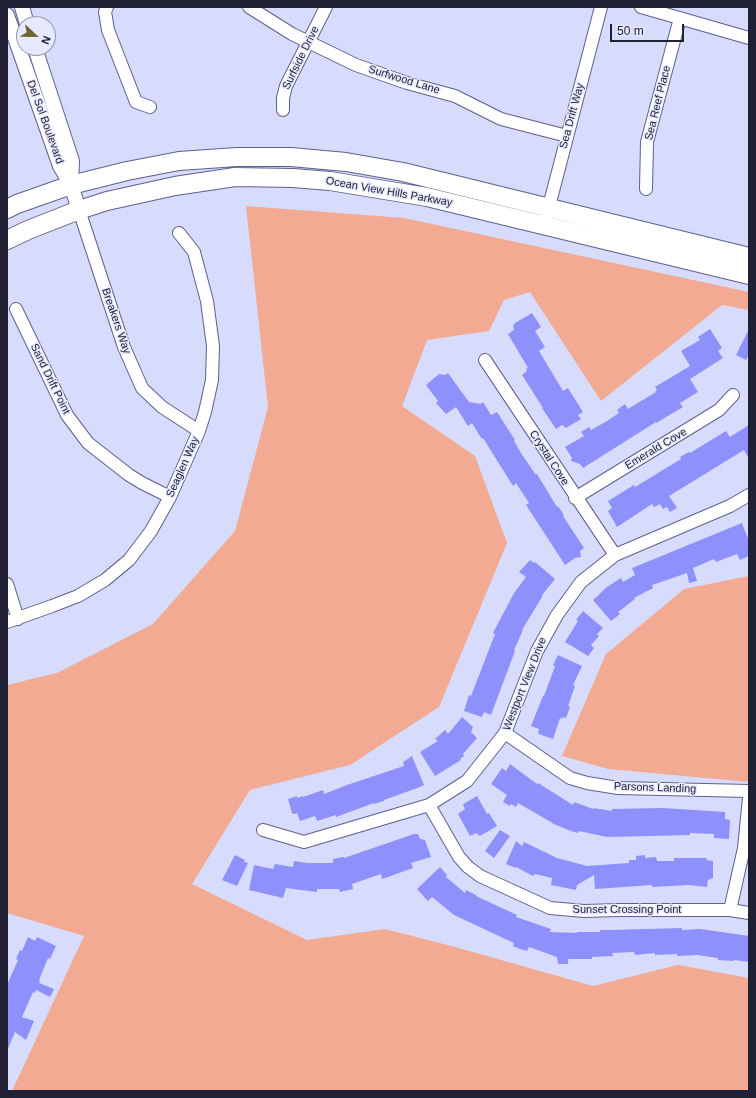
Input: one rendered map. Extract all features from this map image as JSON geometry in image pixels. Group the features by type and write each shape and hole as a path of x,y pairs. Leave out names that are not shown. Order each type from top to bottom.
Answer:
{"main road":[{"name":"Ocean View Hills Parkway","path":"7,209 71,184 127,171 179,162 237,157 291,156 346,162 403,172 749,256"},
{"name":"Ocean View Hills Parkway","path":"7,240 79,210 107,201 175,186 235,177 293,178 330,181 427,197 749,275"}],"street":[{"path":"107,7 105,12 108,30 136,102 150,107"},
{"name":"Surfwood Lane","path":"249,7 292,34 356,65 407,83 455,96 501,119 567,136"},
{"name":"Surfside Drive","path":"283,110 283,98 286,86 326,7"},
{"name":"Sea Drift Way","path":"543,225 549,208 601,7"},
{"path":"641,7 749,38"},
{"name":"Del Sol Boulevard","path":"7,15 60,166 71,184"},
{"name":"Sea Reef Place","path":"646,189 647,142 680,18"},
{"name":"Del Sol Boulevard","path":"38,56 72,161 71,184"},
{"name":"Breakers Way","path":"71,184 124,347 142,388 162,407 199,431"},
{"name":"Seaglen Way","path":"12,620 78,596 105,580 129,560 151,531 170,497 199,431 212,380 213,346 207,301 194,252 180,234"},
{"name":"Sand Drift Point","path":"16,309 67,415 88,443 129,475 170,497"},
{"name":"Crystal Cove","path":"485,360 575,498 615,555"},
{"name":"Emerald Cove","path":"575,498 719,410 733,395"},
{"name":"Westport View Drive","path":"263,830 304,842 428,805 468,780 505,733 532,663 554,619 581,582 615,555 730,506 749,495"},
{"path":"7,584 12,620"},
{"name":"Parsons Landing","path":"505,733 570,778 586,783 618,788 749,791"},
{"path":"730,910 744,848 749,798"},
{"name":"Sunset Crossing Point","path":"428,805 459,857 468,867 480,876 550,908 584,911 730,910 749,913"}],"shaded area":[{"path":"246,206 404,218 749,292 749,310 722,305 601,401 530,292 504,300 489,331 427,340 402,406 475,456 507,543 439,707 350,765 250,790 192,884 307,940 385,929 593,986 678,965 749,978 749,1091 12,1091 84,936 7,913 7,685 57,673 153,624 235,531 268,407"},
{"path":"749,576 749,782 608,769 562,756 606,654 684,589"}],"building":[{"path":"532,313 541,327 535,331 545,347 539,351 563,391 568,388 583,412 578,415 581,419 566,428 562,425 556,429 542,408 522,375 528,368 508,334 514,330 513,326 515,323"},
{"path":"710,329 722,348 718,351 723,358 690,379 698,392 680,403 683,407 656,422 583,468 580,464 571,461 572,458 565,447 584,436 581,432 589,427 591,430 607,421 619,413 617,410 625,404 628,409 656,392 655,391 657,390 655,387 690,366 681,351 700,340 698,337"},
{"path":"749,329 749,354 746,360 736,355"},
{"path":"448,373 469,402 481,404 483,402 491,415 497,412 515,440 514,441 521,453 536,475 537,474 584,548 580,551 581,557 575,558 565,565 526,505 529,503 516,483 513,486 472,423 468,426 456,407 446,414 436,403 438,401 426,385 439,374 445,375"},
{"path":"749,425 749,459 744,450 669,496 677,508 670,512 667,507 663,509 660,504 654,507 652,504 617,527 608,511 612,508 608,501 634,485 635,487 681,459 680,457 689,452 690,453 726,431 730,437"},
{"path":"742,523 749,541 749,556 740,560 737,554 716,562 714,559 693,568 697,581 689,583 687,573 652,585 653,588 634,598 635,599 618,612 620,614 611,621 593,600 607,587 621,578 623,582 635,575 632,568"},
{"path":"530,560 534,563 535,562 555,579 542,595 522,630 491,715 484,712 482,717 464,711 469,695 471,696 495,634 493,633 514,593 526,577 519,572"},
{"path":"583,611 603,628 597,634 599,636 591,645 594,648 588,656 565,642 578,621 576,620"},
{"path":"558,655 582,666 573,685 575,686 568,706 570,707 566,718 560,718 553,739 539,734 539,729 531,726 544,696 555,666 553,665"},
{"path":"462,717 473,727 471,732 477,738 463,754 464,756 460,759 461,760 435,776 420,752 438,741 435,739 445,730 448,734"},
{"path":"412,756 424,785 420,787 336,817 336,815 317,821 315,816 300,821 297,813 292,813 288,799 297,796 297,798 303,797 323,790 324,794 404,766 403,762"},
{"path":"510,764 537,784 538,783 573,805 574,802 593,809 612,811 612,809 663,808 725,812 725,819 730,820 729,839 714,838 714,834 690,833 690,835 607,837 579,831 578,833 571,831 556,825 518,803 516,807 511,804 510,806 503,802 507,795 491,784 502,768 506,771"},
{"path":"477,796 487,814 489,813 497,826 480,836 476,833 470,836 458,814 465,809 463,805 465,803"},
{"path":"500,830 510,836 494,858 485,851"},
{"path":"414,834 418,834 420,839 425,840 431,857 411,863 413,868 382,879 381,874 352,884 353,889 340,892 339,889 317,889 317,892 286,888 283,898 249,890 254,865 273,869 275,864 293,867 294,861 308,863 333,863 333,859 344,858"},
{"path":"516,841 522,846 524,842 557,858 587,866 629,863 629,860 636,860 636,856 645,855 645,858 656,857 657,861 674,861 674,858 707,858 706,860 713,861 713,878 708,880 707,887 688,885 652,887 652,885 595,889 594,875 577,885 576,890 551,885 552,878 535,874 533,876 516,867 506,864"},
{"path":"235,855 245,860 244,862 248,863 237,886 222,880"},
{"path":"440,867 447,875 446,877 465,893 466,890 517,915 516,917 551,929 550,932 577,933 600,932 600,930 682,928 682,930 700,929 749,936 749,962 718,960 718,958 697,955 655,955 655,953 635,955 634,952 612,953 613,956 592,957 592,959 568,959 568,964 558,964 557,957 529,947 527,951 513,946 514,943 454,915 432,897 428,901 417,889"},
{"path":"28,937 35,941 37,937 56,946 50,959 48,958 39,980 39,983 54,989 50,997 36,990 35,993 33,992 22,1017 34,1021 26,1040 15,1032 7,1051 7,985 18,960 16,959 20,950 22,951"}]}
